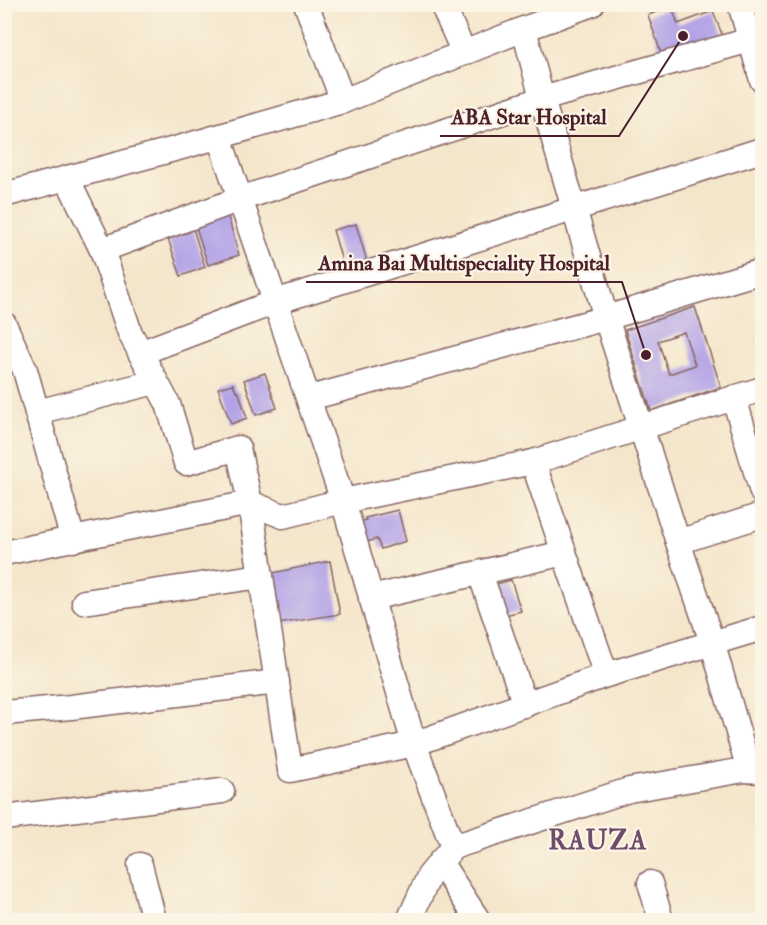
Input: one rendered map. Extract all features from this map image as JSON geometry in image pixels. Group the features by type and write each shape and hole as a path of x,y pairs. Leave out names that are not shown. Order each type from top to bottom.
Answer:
{"street":[{"path":"306,4 343,101"},
{"path":"441,4 464,53"},
{"path":"4,195 343,101 592,4"},
{"path":"740,4 762,80"},
{"path":"409,921 429,876 447,854 629,790 755,771 606,318 524,29"},
{"path":"102,250 240,199 542,99 750,40"},
{"path":"219,137 344,501 447,854 478,921"},
{"path":"140,352 275,302 762,150"},
{"path":"67,178 102,250 130,333 168,404 186,463 238,448 250,503 290,770 414,744 606,675 762,628"},
{"path":"309,399 606,318 762,271"},
{"path":"4,324 25,370 73,540"},
{"path":"37,412 155,382"},
{"path":"4,553 250,503 283,516 533,462 762,389"},
{"path":"734,398 762,492"},
{"path":"533,462 606,675"},
{"path":"678,542 762,515"},
{"path":"371,598 564,553"},
{"path":"480,573 525,705"},
{"path":"84,602 261,576"},
{"path":"4,713 277,682"},
{"path":"5,815 222,791"},
{"path":"140,865 153,921"},
{"path":"650,883 661,921"}],"building":[{"path":"672,7 678,24 713,11 723,37 663,59 648,15"},
{"path":"227,213 239,255 208,265 195,224"},
{"path":"356,224 369,268 346,275 333,230"},
{"path":"192,225 205,267 181,276 168,239 189,232 187,227"},
{"path":"695,307 721,387 651,411 625,330","holes":["684,332 695,365 669,374 658,341"]},
{"path":"265,373 277,408 256,415 244,380"},
{"path":"233,384 239,393 247,418 231,424 218,388"},
{"path":"398,510 406,541 381,549 377,539 360,544 354,524 366,520 365,518"},
{"path":"330,561 340,614 278,624 268,574"},
{"path":"511,580 521,611 498,617 489,586"}],"place":[{"name":"ABA Star Hospital","path":"683,36"},
{"name":"Amina Bai Multispeciality Hospital","path":"646,355"}],"district":[{"name":"RAUZA","path":"598,841"}]}
